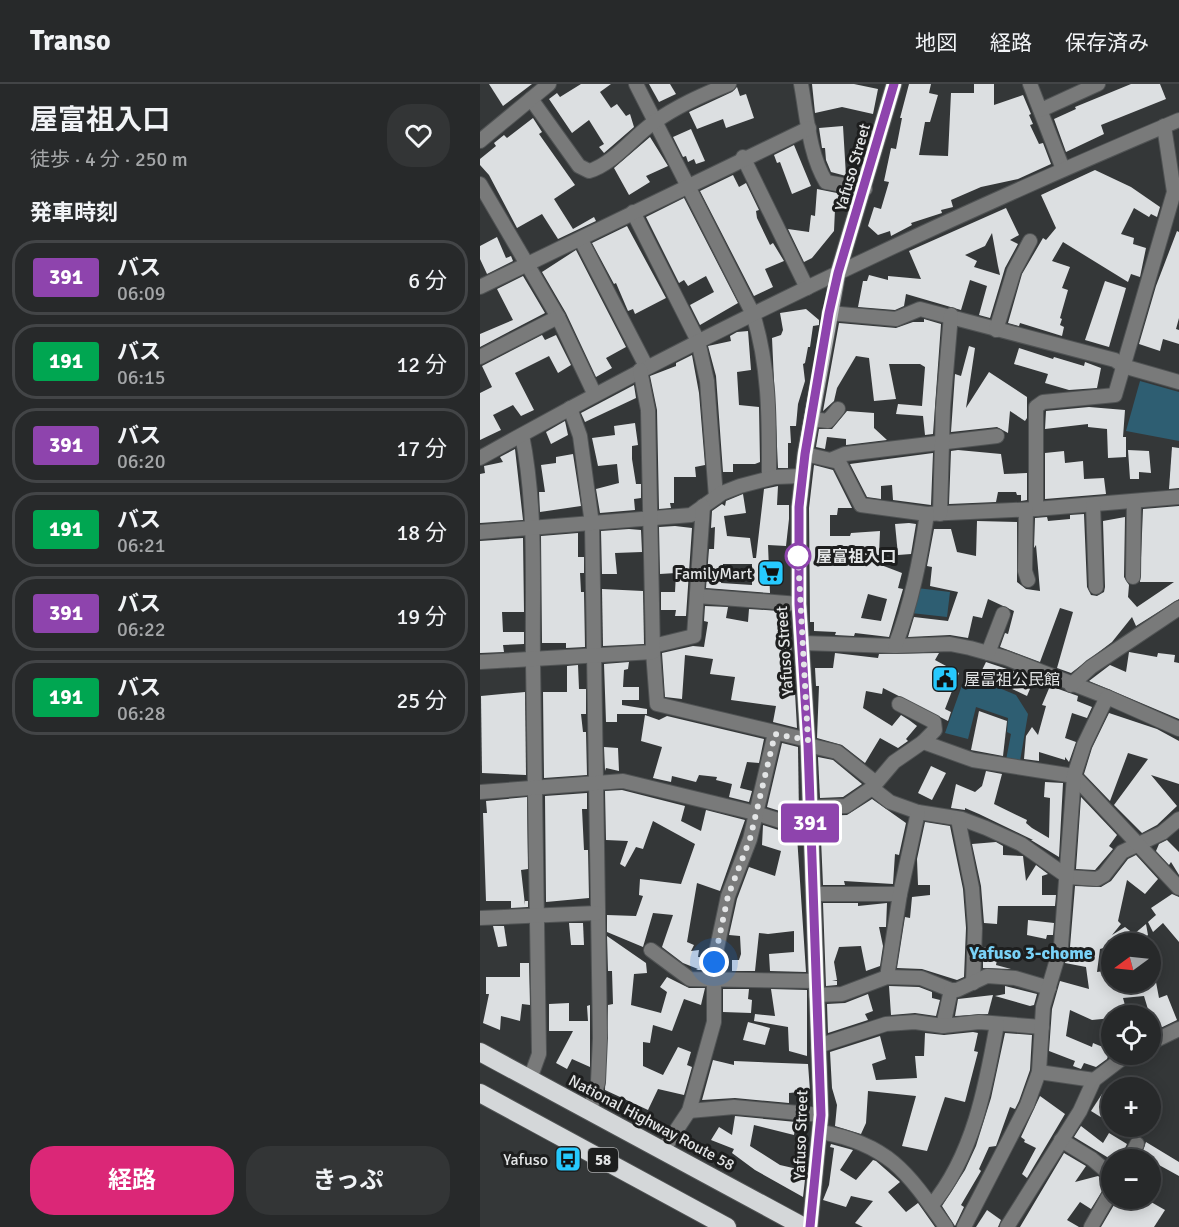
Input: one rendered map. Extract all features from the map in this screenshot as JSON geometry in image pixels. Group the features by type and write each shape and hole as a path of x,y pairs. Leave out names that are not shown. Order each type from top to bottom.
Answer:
{"highway":[{"name":"National Highway Route 58","path":"480,1052 804,1227"},
{"name":"58","path":"480,1093 727,1227"}],"main road":[{"name":"Yafuso Street","path":"810,1227 821,1115 808,743 799,604 798,546 802,476 829,313 838,273 865,189 894,84"}],"street":[{"path":"480,141 549,84"},
{"path":"636,84 753,314 762,343 770,408 769,478"},
{"path":"531,99 584,170 589,171 601,166 655,122 694,98 729,84"},
{"path":"801,84 815,159 826,182 865,189"},
{"path":"1030,84 1063,169"},
{"path":"1041,110 1098,84"},
{"path":"480,458 594,393 753,314 1063,169 1179,120"},
{"path":"1028,580 1025,571 1031,510 1036,407 1043,402 1115,395 1176,192 1164,126"},
{"path":"480,286 581,240 743,157 809,128"},
{"path":"743,157 807,288"},
{"path":"480,184 525,265 558,317 594,393"},
{"path":"633,213 698,341 707,381 716,497"},
{"path":"581,240 643,368 648,410 653,649 657,704 837,752 890,802 918,812 958,819 1021,844 1068,877 1097,879 1104,875 1122,852 1176,825"},
{"path":"996,330 1014,271 1030,241"},
{"path":"829,313 896,319 920,309 951,315 996,330 1115,360 1123,366 1179,382"},
{"path":"895,646 910,607 933,514 942,443 951,315"},
{"path":"480,357 558,317"},
{"path":"570,408 580,436 592,524 599,1059 596,1092 590,1110"},
{"path":"811,419 828,421 838,409"},
{"path":"522,435 527,462 532,528 537,788 539,1054 530,1079"},
{"path":"833,459 845,454 997,436"},
{"path":"805,454 833,459 843,466 861,504 933,514 1031,510 1179,498"},
{"path":"480,532 691,515 716,497 740,486 769,478 802,476"},
{"path":"1133,577 1134,502"},
{"path":"1093,505 1095,587"},
{"path":"480,662 593,657 653,649 694,636 703,506"},
{"path":"698,596 799,604"},
{"path":"1071,685 1092,667 1179,608"},
{"path":"988,653 1003,614"},
{"path":"802,643 895,646 950,644 988,653 1107,697 1179,729"},
{"path":"964,1227 1027,1105 1039,1072 1043,1007 1061,946 1074,776 1084,745 1107,697"},
{"path":"810,807 846,806 874,785 894,762 923,742 935,729 934,722 899,704"},
{"path":"663,1150 689,1111 714,1022 714,962 728,896 750,839 775,734"},
{"path":"923,742 973,760 1074,776 1179,888"},
{"path":"480,792 622,781 755,813 810,830"},
{"path":"887,976 900,894 918,812"},
{"path":"958,819 975,928 973,983"},
{"path":"813,894 900,894"},
{"path":"480,918 597,912"},
{"path":"651,950 690,980 816,988 842,994 887,976 921,978 951,990 957,990 987,976 1014,978 1049,988"},
{"path":"943,1026 951,990"},
{"path":"818,1046 886,1024 915,1022 943,1026 997,1024 1042,1027"},
{"path":"931,1206 946,1188 971,1132 988,1074 997,1024"},
{"path":"1161,1038 1179,1029"},
{"path":"1007,1227 1080,1111 1094,1080 1114,1065"},
{"path":"1039,1072 1094,1080"},
{"path":"689,1111 734,1107 821,1115"},
{"path":"821,1132 852,1138 888,1157 931,1206 946,1227"},
{"path":"1061,1140 1101,1167"},
{"path":"1134,1149 1137,1144"},
{"path":"1091,1227 1101,1209"}],"shaded area":[{"path":"1140,381 1179,392 1179,441 1126,431"},
{"path":"917,588 950,592 947,617 911,613"},
{"path":"966,674 1016,695 1028,714 1020,761 1006,760 1011,734 1007,732 1008,718 976,707 968,739 945,733"}],"building":[{"path":"489,84 532,84 503,106"},
{"path":"581,84 611,84 600,92 611,108 617,104 626,116 630,114 634,127 604,153 599,147 604,144 589,120 572,133 549,99 557,93 560,97"},
{"path":"649,84 670,84 676,94 659,102"},
{"path":"812,84 854,84 878,89 873,114 842,107 815,113"},
{"path":"909,84 931,84 929,93 938,95 930,122 925,122 919,155 948,156 951,93 974,93 974,84 994,84 994,105 1023,95 1031,114 1029,115 1033,124 1030,125 1039,144 1043,143 1051,164 1018,179 981,187 951,200 953,207 911,223 912,225 891,236 890,231 878,235 868,226 874,207 881,209 889,182 884,181 891,148 896,149 902,118 900,118"},
{"path":"1131,84 1160,84 1166,99 1101,125 1104,134 1066,152 1054,119 1076,109 1075,107"},
{"path":"737,87 740,96 746,94 754,118 726,128 723,119 697,129 689,112 732,92"},
{"path":"533,118 542,132 539,134 575,185 554,199 573,229 594,217 596,221 558,239 542,214 517,228 489,175 480,165 480,159 496,146 494,143 504,135 507,138"},
{"path":"843,126 846,176 831,172 826,160 825,148 822,148 819,128"},
{"path":"691,129 705,161 696,164 694,159 688,162 686,156 683,157 673,137"},
{"path":"650,137 668,166 646,176 650,182 629,195 614,168"},
{"path":"794,145 811,186 792,194 780,162 777,163 774,155"},
{"path":"1095,170 1131,187 1160,207 1157,217 1151,214 1149,217 1134,208 1121,234 1134,238 1133,244 1146,248 1140,277 1131,274 1128,282 1063,242 1052,261 1070,267 1062,288 1068,290 1060,318 1062,319 1060,325 1064,327 1062,336 1020,323 1019,326 1008,323 1022,274 1043,238 1046,240 1056,228 1041,195"},
{"path":"733,175 739,187 746,183 759,210 756,211 757,218 770,245 773,243 784,261 765,269 773,287 754,296 700,191"},
{"path":"817,189 842,194 840,210 835,209 834,231 812,258 804,262 788,229 809,232 811,215 815,216"},
{"path":"684,198 738,303 700,325 690,305 714,292 706,276 688,286 684,280 679,283 646,217"},
{"path":"1006,208 1019,235 1010,240 1018,244 1005,268 990,318 979,315 987,286 970,280 961,310 906,294 904,306 895,310 858,307 863,281 867,281 869,275 888,280 888,276 921,279 909,251","holes":["992,233 1000,275 974,267 977,261 965,255 985,246"]},
{"path":"627,226 666,298 635,314 633,309 628,311 616,283 614,284 592,243"},
{"path":"1177,231 1179,232 1179,318 1176,329 1179,330 1179,344 1163,339 1160,351 1139,344 1156,286"},
{"path":"497,237 506,258 511,256 513,261 487,274 480,259 480,246"},
{"path":"576,250 626,347 606,358 612,368 596,377 566,313 542,272"},
{"path":"523,276 545,313 480,347 480,334 513,320 497,289"},
{"path":"1105,281 1126,288 1109,347 1085,340"},
{"path":"806,309 819,320 819,325 813,326 810,347 808,347 803,364 805,381 798,404 796,426 790,426 791,443 788,443 788,468 778,468 772,338 781,335 783,330 780,313"},
{"path":"924,319 941,324 933,434 925,435 923,416 896,414 898,404 922,406 925,367 920,364 889,364 896,399 874,401 869,358 856,356 837,388 834,401 823,411 839,323 896,328 913,322 924,322"},
{"path":"748,331 751,370 737,372 739,405 759,407 760,462 733,464 733,472 723,472 716,376 708,346 731,341 730,336 737,332"},
{"path":"542,335 545,340 556,335 571,365 558,373 549,356 515,373 534,410 521,416 513,405 493,415 501,430 480,440 480,393 492,387 482,366"},
{"path":"969,346 975,348 966,408 989,372 1027,397 1027,418 1025,421 1010,411 1008,433 997,427 951,432 955,374 961,376"},
{"path":"1019,348 1053,359 1054,357 1084,366 1085,362 1101,368 1097,388 1069,390 1045,383 1048,374 1014,364"},
{"path":"692,355 699,393 705,465 695,467 696,477 674,477 674,503 670,503 671,508 659,509 657,410 650,376 676,366 676,363"},
{"path":"634,385 636,398 585,422 581,413"},
{"path":"1089,407 1125,410 1123,437 1126,437 1126,457 1108,458 1107,429 1088,427 1088,424 1045,429 1046,411"},
{"path":"847,411 874,413 874,428 887,440 846,445 846,439 827,437 825,449 816,447 819,429 832,429"},
{"path":"565,421 568,435 551,444 546,432"},
{"path":"635,423 638,445 632,446 632,459 636,484 641,484 641,498 634,499 635,510 600,513 596,489 619,483 617,464 598,466 592,438 615,435 614,426"},
{"path":"1172,447 1179,448 1179,488 1169,489"},
{"path":"515,449 523,520 480,523 480,474 485,473 484,466 503,462 500,457"},
{"path":"1128,450 1149,451 1151,473 1139,472 1139,479 1130,479"},
{"path":"951,451 1001,454 1004,474 1027,473 1027,500 1021,501 1021,495 1017,495 1016,492 998,492 996,502 949,504"},
{"path":"1064,451 1065,463 1083,461 1084,479 1104,478 1106,494 1045,499 1045,453"},
{"path":"933,453 931,505 893,500 892,485 881,486 881,499 867,497 850,464"},
{"path":"573,454 581,506 540,512 539,492 545,492 541,465 556,463 556,457"},
{"path":"814,465 833,470 852,508 838,508 837,515 830,515 830,536 850,536 851,533 880,531 879,555 855,555 902,573 898,588 903,589 889,637 855,633 854,636 835,635 836,632 814,631 814,622 810,622 809,508","holes":["868,594 887,599 881,621 861,618"]},
{"path":"778,486 777,505 789,505 786,546 768,545 770,593 706,588 709,549 714,549 715,527 711,528 712,511 722,504 725,506 726,501 743,494 746,513 724,516 727,536 750,538 753,558 756,558 764,489","holes":["723,564 752,564 752,585 721,583"]},
{"path":"1179,506 1179,599 1136,626 1132,617 1112,642 1071,673 1057,668 1073,612 1060,608 1040,662 1000,647 1005,633 1008,634 1014,611 988,599 982,618 973,616 968,638 950,635 908,637 914,617 948,621 958,592 930,586 932,567 927,566 934,529 951,529 957,552 976,556 977,521 1017,522 1017,582 1026,589 1040,591 1036,545 1034,548 1035,518 1047,517 1048,521 1070,519 1070,515 1084,514 1087,587 1091,595 1097,596 1104,592 1105,587 1103,521 1125,517 1124,577 1129,585 1128,597 1137,607 1174,582 1140,582 1143,509"},
{"path":"895,524 916,524 911,554 898,555"},
{"path":"659,527 692,528 686,616 675,616 676,610 661,610 661,592 675,592 676,573 660,574"},
{"path":"641,530 642,552 615,553 617,574 602,574 601,531"},
{"path":"578,533 578,557 584,557 584,573 580,573 581,592 584,592 585,647 566,648 566,643 542,643 541,536"},
{"path":"523,538 524,612 502,612 503,632 524,632 524,644 503,645 504,652 480,653 480,541"},
{"path":"602,589 643,591 644,644 603,646"},
{"path":"705,606 728,607 726,618 748,622 749,609 779,611 779,617 786,618 788,628 779,627 777,638 792,642 789,675 794,675 797,728 773,722 776,706 731,700 735,677 710,674 713,659 685,655 682,699 665,697 662,653 693,646 704,647 708,622 704,621"},
{"path":"1129,652 1157,657 1158,653 1175,655 1174,662 1179,663 1179,719 1089,681 1110,665 1126,672"},
{"path":"835,653 878,658 879,654 939,653 935,660 959,673 945,709 951,712 948,721 883,688 882,694 866,691 863,708 892,726 901,715 909,720 917,726 906,739 908,741 898,748 880,738 865,763 842,745 817,738 819,686 816,686 815,668 833,668"},
{"path":"629,662 628,669 624,670 623,687 639,687 639,700 622,700 622,705 647,709 647,714 617,714 617,722 606,722 604,664"},
{"path":"986,662 1025,675 1023,680 1032,684 1027,696 980,674"},
{"path":"578,665 579,689 586,689 586,714 581,714 583,732 586,732 587,775 544,778 543,692 567,692 567,666"},
{"path":"1050,686 1078,696 1077,701 1092,707 1087,718 1072,713 1065,738 1076,742 1069,762 1065,757 1065,760 1039,752 1039,761 1024,759 1026,736 1032,727 1038,735 1046,706 1042,705"},
{"path":"525,692 526,775 482,773 481,696"},
{"path":"979,711 1007,721 1003,756 971,750"},
{"path":"1109,713 1157,729 1179,741 1179,784 1151,775 1177,806 1157,825 1142,833 1114,805 1148,759 1128,753 1110,801 1084,774 1092,748"},
{"path":"645,715 659,720 667,716 764,739 759,763 747,762 740,788 752,791 749,802 729,797 732,784 716,780 717,777 699,775 696,782 672,776 671,782 653,778 662,747 641,741"},
{"path":"782,743 798,747 799,817 767,807"},
{"path":"604,747 618,748 619,771 606,768 605,771"},
{"path":"818,757 833,760 862,784 843,797 820,798"},
{"path":"931,766 946,773 932,800 918,793"},
{"path":"986,771 1002,774 994,804 1027,820 1026,823 1032,828 1049,838 1050,798 1044,797 1045,782 1063,783 1059,857 1031,840 1033,840 979,814 965,808 965,810 951,808 956,784 975,792 982,786"},
{"path":"622,790 685,806 681,821 701,831 706,810 745,820 720,891 697,883 687,942 694,945 691,951 699,950 698,957 706,957 705,970 696,970 698,969 683,963 662,947 673,915 653,913 643,947 607,932 607,915 636,916 643,896 639,895 640,879 681,884 695,844 653,821 643,849 636,847 625,867 620,864 628,841 606,840 605,791"},
{"path":"587,793 587,809 582,809 584,850 588,850 589,898 546,902 545,796"},
{"path":"527,797 528,869 521,870 525,905 525,901 528,901 528,907 511,908 511,901 486,901 483,813 487,813 486,801"},
{"path":"1081,797 1117,835 1109,846 1113,849 1095,870 1076,869"},
{"path":"872,799 906,823 899,855 895,854 893,884 844,881 845,885 823,885 820,816 847,815"},
{"path":"925,822 950,826 963,889 966,928 964,977 957,980 922,969 897,968 905,917 910,918 912,897 930,895 930,885 918,885 917,859"},
{"path":"763,825 797,836 806,972 770,971 769,954 794,952 794,931 759,933 755,971 732,971 732,960 739,960 741,954 740,936 729,935 737,899 749,867 775,876 781,851 762,845"},
{"path":"1167,840 1179,852 1179,875 1171,862 1169,865 1156,851 1159,844"},
{"path":"996,842 1003,846 1003,855 1023,856 1026,881 1036,865 1048,874 1042,876 1042,895 1056,895 1055,906 998,906 997,924 984,923 981,886 972,844"},
{"path":"1136,855 1158,879 1145,894 1127,880 1118,921 1121,924 1114,933 1101,933 1097,972 1101,971 1101,993 1158,993 1159,998 1167,995 1177,1020 1161,1028 1161,1005 1147,1005 1144,996 1123,998 1125,1005 1101,1005 1101,1019 1092,1020 1070,1010 1066,1036 1092,1047 1093,1043 1101,1046 1101,1063 1096,1067 1084,1063 1081,1069 1073,1066 1075,1061 1049,1051 1052,1009 1060,981 1089,989 1086,967 1065,963 1070,947 1075,886 1101,887 1111,881 1128,859"},
{"path":"1172,894 1179,897 1179,942 1163,923 1153,932 1148,922 1156,915 1151,908"},
{"path":"823,903 858,903 858,906 887,903 886,927 879,927 883,946 880,966 866,971 861,946 839,947 834,962 837,980 832,981 837,981 837,985 826,986"},
{"path":"1028,920 1054,923 1053,935 1047,935 1046,939 1027,935"},
{"path":"569,923 583,923 584,945 571,945"},
{"path":"1146,924 1148,933 1135,933"},
{"path":"493,926 504,926 507,946 498,947"},
{"path":"1125,927 1133,933 1115,933"},
{"path":"607,936 646,963 647,973 634,974 631,1005 661,1013 667,992 660,987 667,977 689,988 705,988 701,1005 684,999 672,1031 653,1025 650,1043 643,1042 643,1066 663,1075 678,1047 691,1052 687,1065 692,1067 684,1095 658,1089 648,1110 605,1090 608,1005 613,1004 612,971 608,971"},
{"path":"983,947 999,949 996,965 1011,969 983,968"},
{"path":"520,963 529,963 530,1005 522,1004 520,1021 501,1016 500,1030 483,1023 489,994 486,994 486,977 520,977"},
{"path":"889,986 919,987 932,992 932,998 940,1000 936,1016 915,1013 891,1015"},
{"path":"1005,986 1037,994 1034,1005 1030,1006 995,996 1005,994"},
{"path":"723,989 749,989 748,999 752,1000 751,1013 723,1012"},
{"path":"771,989 807,990 807,1056 789,1051 788,1027 754,1021 755,1014 775,1016"},
{"path":"868,994 873,1011 865,1014 868,1020 828,1033 827,1004 845,1003"},
{"path":"993,995 988,1014 955,1016 958,999"},
{"path":"569,1003 569,1021 588,1021 587,1006 590,1005 590,1067 572,1059 567,1069 556,1063 573,1031 549,1031 549,1004"},
{"path":"748,1022 770,1028 765,1045 743,1040"},
{"path":"925,1033 944,1035 978,1033 974,1051 978,1052 965,1102 945,1097 927,1151 902,1146 916,1096 868,1091 866,1123 861,1134 835,1126 837,1105 832,1088 830,1052 880,1036 886,1059 872,1064 876,1080 917,1078 915,1056 924,1056"},
{"path":"1005,1033 1032,1035 1030,1070 1015,1109 1010,1107 996,1146 989,1147 979,1169 981,1171 961,1205 964,1207 955,1226 942,1206 965,1170 976,1146 991,1098"},
{"path":"713,1060 734,1065 734,1061 808,1064 810,1091 789,1093 789,1103 735,1098 702,1100"},
{"path":"1040,1096 1065,1114 1027,1178 1022,1174 1036,1148 1024,1142 1025,1140 1021,1137"},
{"path":"1101,1096 1101,1117 1091,1111"},
{"path":"735,1116 796,1122 794,1135 754,1125 750,1146 780,1165 806,1171 803,1197 755,1170 732,1153 734,1149 711,1140 719,1127 732,1135"},
{"path":"1081,1126 1103,1143 1107,1137 1116,1137 1127,1144 1124,1149 1101,1149 1101,1153 1074,1137"},
{"path":"1146,1142 1158,1149 1144,1149"},
{"path":"831,1144 853,1150 840,1170 856,1180 873,1160 876,1161 900,1182 888,1192 906,1212 918,1203 935,1227 863,1227 855,1223 873,1201 851,1196 846,1207 823,1200 829,1185 834,1148 830,1147"},
{"path":"1161,1151 1179,1162 1179,1176 1161,1166"},
{"path":"1064,1153 1086,1166 1075,1182 1098,1176 1101,1178 1101,1193 1091,1209 1080,1202 1067,1220 1079,1227 1020,1227"},
{"path":"1161,1208 1165,1210 1154,1227 1101,1227 1112,1209"},
{"path":"987,1210 1001,1220 998,1227 976,1227"}],"bus line":[{"name":"391","path":"810,1227 816,1192 821,1115 808,745 799,604 799,507 805,454 829,313 838,273 865,189 894,84"}],"place":[{"name":"屋富祖入口","path":"798,556"},
{"name":"FamilyMart","path":"771,573"},
{"name":"屋冨祖公民館","path":"945,679"},
{"name":"Yafuso","path":"568,1159"}],"district":[{"name":"Yafuso 3-chome","path":"1031,953"}],"route":[{"path":"714,962 728,896 750,839 775,734 808,740 798,556"}]}
